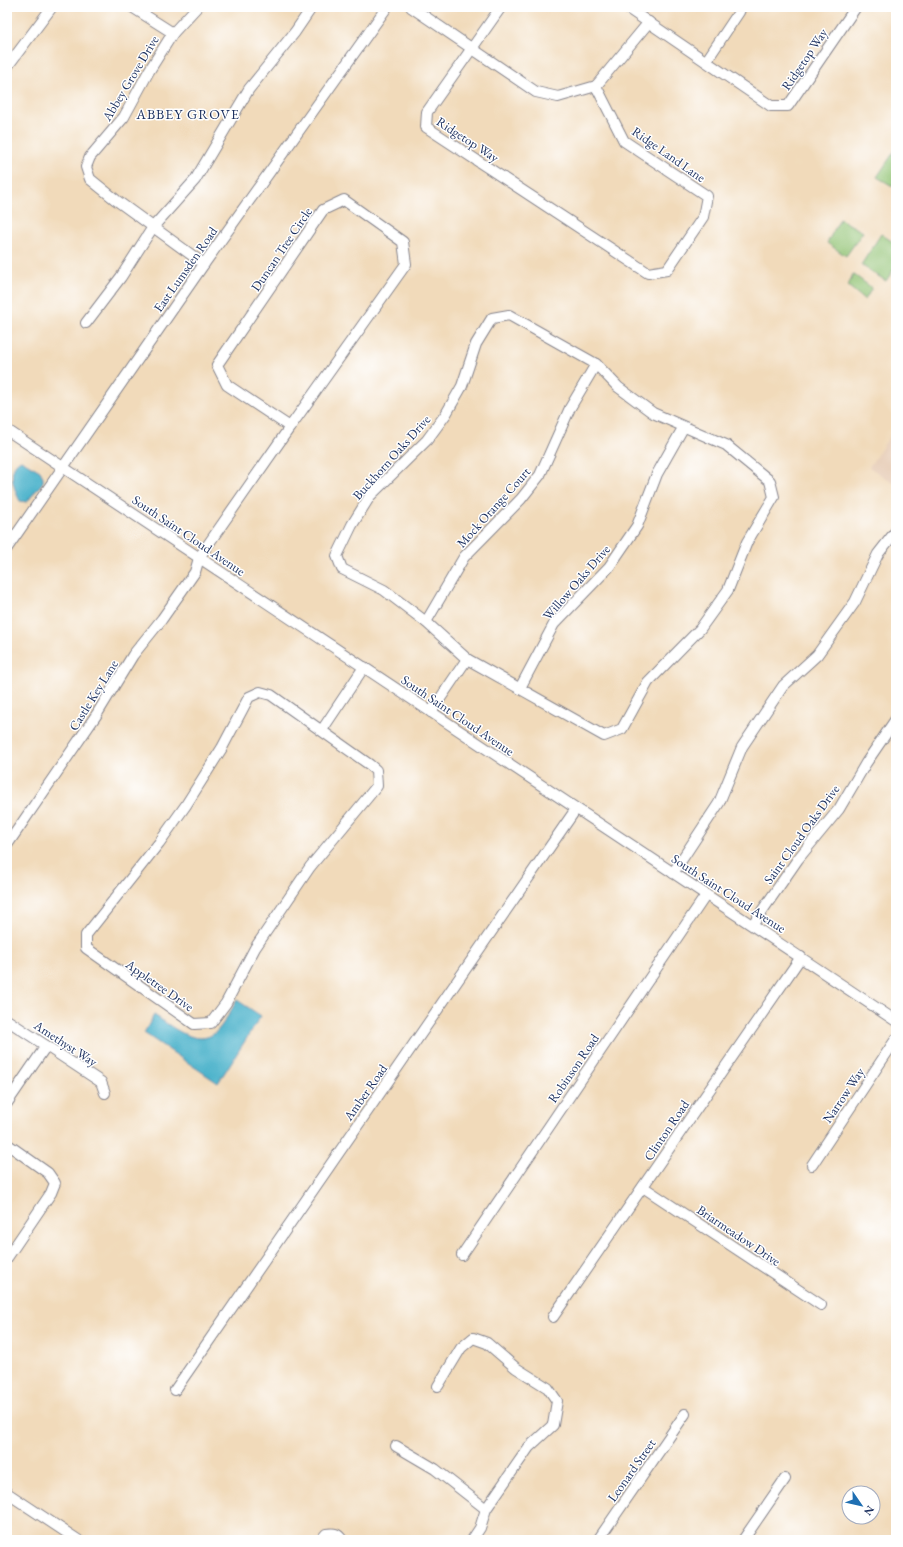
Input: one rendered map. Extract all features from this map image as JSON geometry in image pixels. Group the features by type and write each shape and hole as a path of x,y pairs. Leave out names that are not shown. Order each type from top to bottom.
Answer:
{"street":[{"path":"7,67 52,7"},
{"path":"132,7 173,33"},
{"name":"Abbey Grove Drive","path":"197,7 173,33 149,71 124,117 90,157 86,167 90,179 204,264"},
{"path":"86,323 121,277 153,227 195,180 249,89 295,32 312,7"},
{"name":"East Lumsden Road","path":"7,548 204,264 387,7"},
{"path":"411,7 536,92 558,97 596,86 648,22"},
{"name":"Ridgetop Way","path":"501,7 428,112 426,127 595,238"},
{"name":"Ridgetop Way","path":"626,7 707,60 771,106 788,106 856,7"},
{"path":"707,60 741,7"},
{"name":"Ridge Land Lane","path":"595,238 648,273 668,270 703,217 706,196 624,141 596,86"},
{"name":"Duncan Tree Circle","path":"199,558 406,264 403,242 344,200 323,210 217,365 228,385 290,427"},
{"name":"Buckhorn Oaks Drive","path":"509,315 596,364 618,387 654,413 683,428 726,445 770,481 774,497 747,542 728,590 700,629 648,682 622,729 604,736 467,659 426,622 384,590 342,569 337,556 352,525 370,496 427,440 446,414 462,386 476,344 492,318 509,315"},
{"name":"Mock Orange Court","path":"426,622 464,557 521,499 540,475 570,408 596,364"},
{"name":"Willow Oaks Drive","path":"520,688 554,624 609,567 637,526 657,474 683,428"},
{"name":"South Saint Cloud Avenue","path":"8,433 63,466 576,809 706,895 753,924 896,1021"},
{"path":"673,873 719,803 742,747 783,686 817,655 855,602 878,554 896,531"},
{"name":"Castle Key Lane","path":"7,845 97,714 133,656 162,619 195,572 199,558"},
{"path":"431,712 467,659"},
{"path":"322,730 364,667"},
{"name":"Appletree Drive","path":"260,692 271,695 322,730 376,770 376,786 310,866 255,948 226,1002 211,1023 194,1024 86,948 86,935 159,843 186,805 222,748 249,697 260,692"},
{"name":"Saint Cloud Oaks Drive","path":"753,924 798,859 839,809 866,763 896,719"},
{"name":"Amber Road","path":"175,1390 576,809"},
{"name":"Robinson Road","path":"462,1255 706,895"},
{"name":"Clinton Road","path":"553,1317 801,957"},
{"name":"Amethyst Way","path":"7,1020 102,1082 105,1093"},
{"name":"Narrow Way","path":"812,1165 896,1039"},
{"path":"7,1103 46,1046"},
{"path":"7,1144 48,1173 55,1183 51,1193 7,1258"},
{"name":"Briarmeadow Drive","path":"643,1187 821,1305"},
{"path":"438,1386 461,1348 473,1338 487,1343 516,1368 548,1388 557,1401 553,1425 529,1447 486,1509 480,1528 472,1540"},
{"name":"Leonard Street","path":"598,1540 685,1414"},
{"path":"396,1446 435,1469 486,1509"},
{"path":"743,1540 785,1479"},
{"path":"7,1493 78,1540"},
{"path":"321,1540 326,1534 334,1533 340,1536 342,1540"}],"shaded area":[{"path":"896,427 896,485 869,467"}],"green space":[{"path":"896,149 896,188 877,177"},
{"path":"840,219 863,232 846,256 827,243"},
{"path":"881,234 896,244 896,266 886,281 861,265"},
{"path":"853,274 872,288 865,300 848,286"}],"water":[{"path":"21,460 40,471 43,477 43,482 27,502 20,501 13,479 16,463"},
{"path":"237,1000 261,1016 218,1083 144,1033 154,1015 184,1034 192,1037 209,1037 219,1029"}],"district":[{"name":"ABBEY GROVE","path":"188,114"}]}
